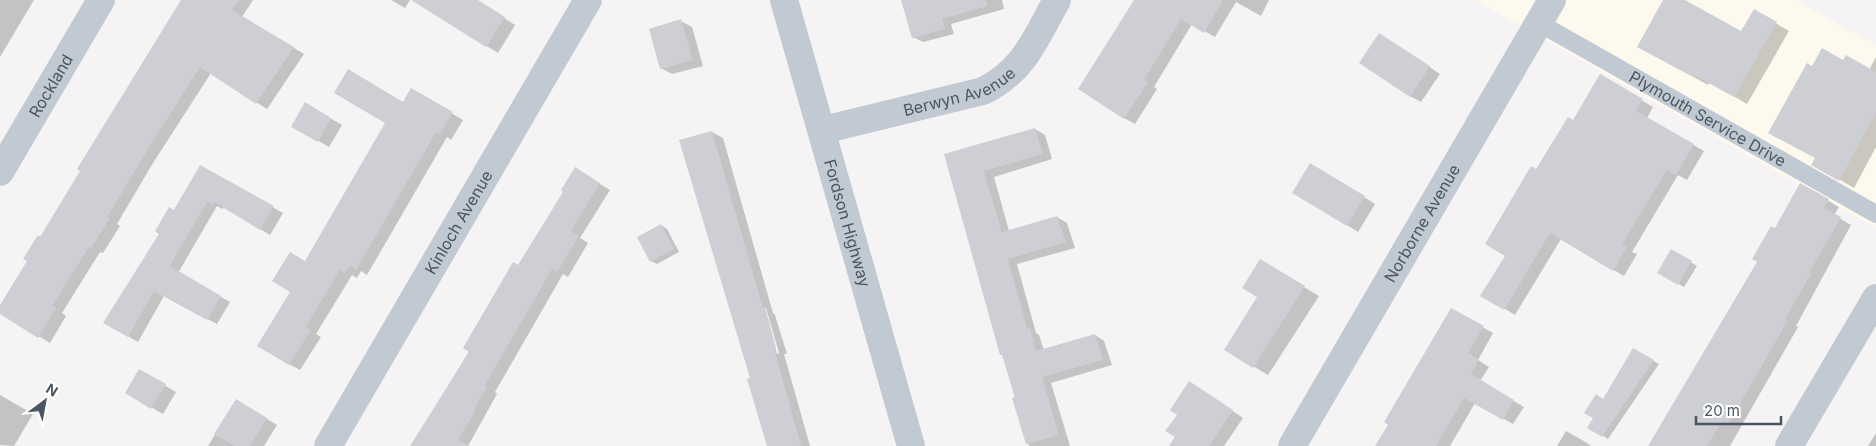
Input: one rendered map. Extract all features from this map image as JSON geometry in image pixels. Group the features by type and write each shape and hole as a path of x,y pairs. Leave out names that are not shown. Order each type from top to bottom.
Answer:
{"street":[{"name":"Rockland","path":"0,172 101,0"},
{"name":"Kinloch Avenue","path":"328,446 588,0"},
{"name":"Fordson Highway","path":"784,0 823,130 911,446"},
{"name":"Berwyn Avenue","path":"823,130 983,91 1001,82 1017,68 1026,55 1057,0"},
{"name":"Norborne Avenue","path":"1292,446 1552,0"},
{"path":"1789,446 1876,298"}],"lane":[{"name":"Plymouth Service Drive","path":"1539,24 1876,214"}],"shaded area":[{"path":"1475,0 1795,0 1876,45 1876,228"}],"building":[{"path":"181,0 239,0 232,10 294,47 256,104 200,67 107,217 110,218 91,248 89,247 52,306 56,308 38,338 0,314 0,305 27,261 23,259 38,235 40,237 80,171 77,169"},
{"path":"411,0 478,0 505,17 486,47"},
{"path":"901,0 986,0 987,6 942,19 945,29 912,38"},
{"path":"1134,0 1223,0 1204,33 1181,19 1144,80 1148,82 1124,119 1078,89"},
{"path":"1663,0 1685,0 1741,31 1754,9 1777,22 1734,97 1637,47"},
{"path":"681,19 693,60 660,69 649,29"},
{"path":"1379,33 1430,66 1410,97 1359,63"},
{"path":"1822,48 1843,60 1846,55 1876,72 1876,112 1839,181 1811,165 1815,158 1768,133 1807,63 1812,66"},
{"path":"348,69 403,102 411,88 453,112 440,134 436,132 356,270 350,266 345,273 340,270 306,327 311,330 289,365 257,346 290,292 272,281 290,252 305,261 385,123 334,93"},
{"path":"1600,74 1643,99 1636,111 1694,144 1676,175 1667,170 1622,244 1627,247 1613,271 1550,233 1504,310 1480,296 1505,256 1485,244 1531,166 1536,169 1568,117 1573,120"},
{"path":"305,102 331,118 318,142 291,127"},
{"path":"1035,128 1043,154 984,171 1002,232 1057,216 1066,242 1008,259 1027,328 1030,328 1036,351 1095,334 1103,360 1042,377 1059,435 1026,444 1012,398 1015,397 1002,355 1000,355 944,154"},
{"path":"712,131 763,308 765,307 776,348 774,348 801,446 767,446 747,379 750,378 679,140"},
{"path":"1310,163 1365,196 1347,226 1292,193"},
{"path":"200,165 274,206 260,230 214,202 212,205 207,202 170,266 221,296 207,320 154,291 128,337 103,323 159,234 155,231 169,207 174,210"},
{"path":"575,167 600,183 571,231 579,236 557,272 552,269 485,385 487,387 474,409 476,410 458,440 469,446 410,446 469,352 463,348 513,262 518,265 563,192 561,190"},
{"path":"1800,183 1829,199 1824,208 1841,217 1785,319 1788,320 1727,426 1721,423 1707,446 1648,446 1757,262 1752,259 1771,226 1775,228"},
{"path":"661,224 674,249 650,262 637,237"},
{"path":"1671,249 1692,261 1678,285 1657,273"},
{"path":"1260,259 1305,286 1253,368 1224,350 1257,297 1242,288"},
{"path":"1451,308 1484,326 1468,353 1479,360 1471,374 1514,400 1503,420 1464,398 1436,446 1375,446 1388,425 1384,422"},
{"path":"1633,348 1654,360 1602,437 1587,428 1593,418 1584,413 1596,394 1603,399"},
{"path":"139,369 166,384 151,409 125,393"},
{"path":"1189,381 1233,410 1209,446 1169,446 1175,437 1165,431 1177,415 1170,410"},
{"path":"236,399 267,418 250,446 234,446 214,434"}]}
